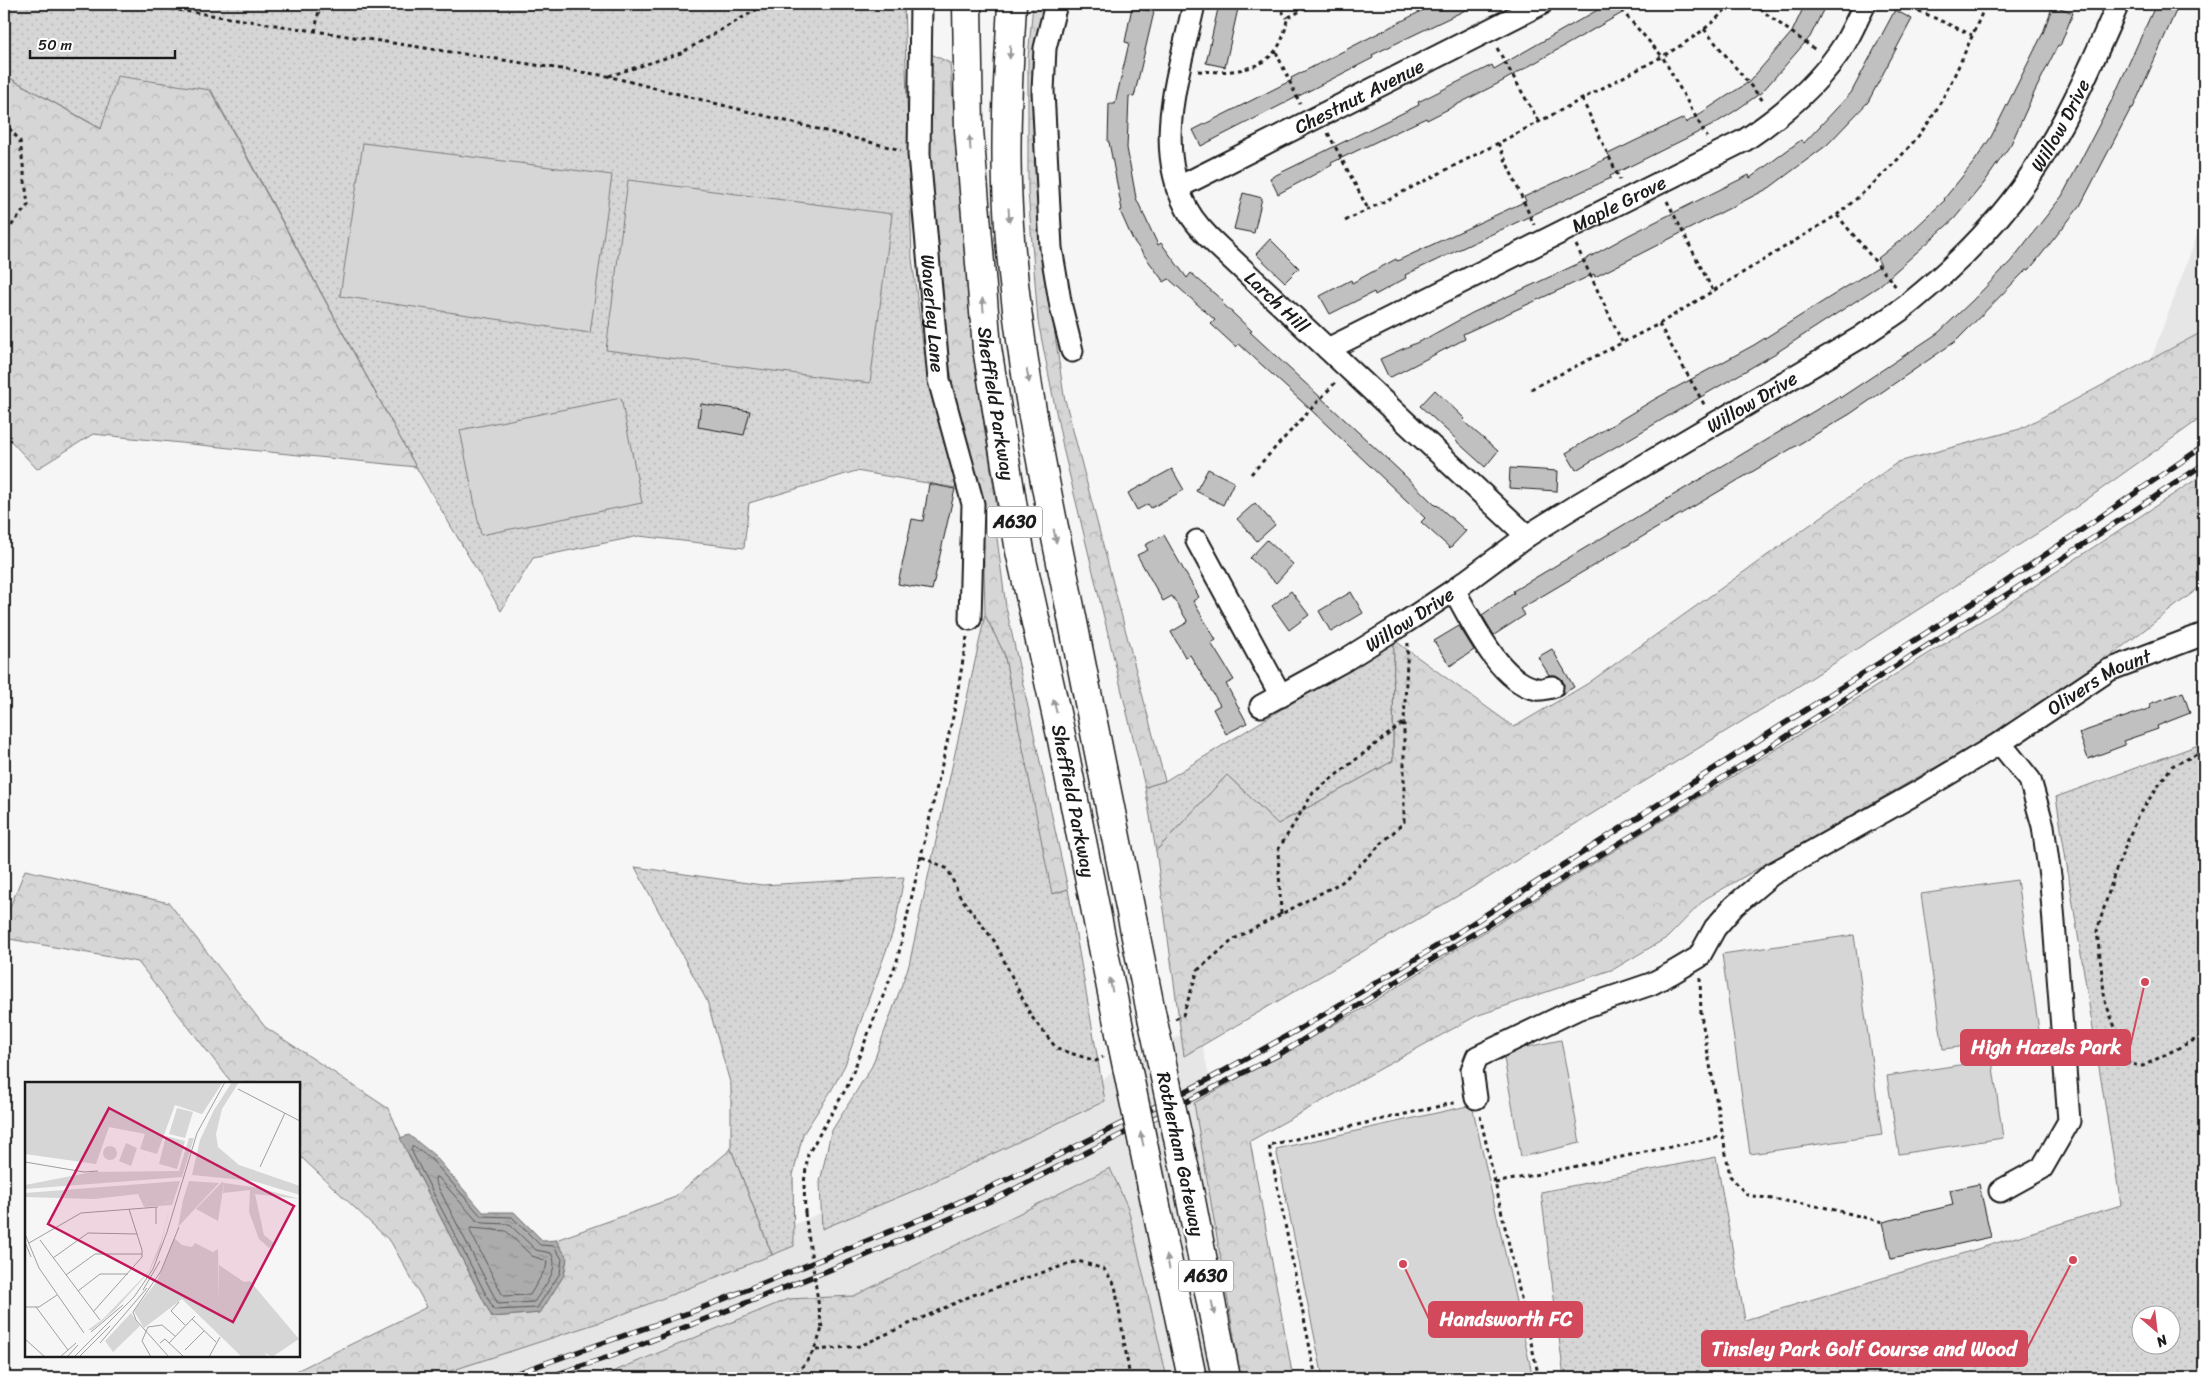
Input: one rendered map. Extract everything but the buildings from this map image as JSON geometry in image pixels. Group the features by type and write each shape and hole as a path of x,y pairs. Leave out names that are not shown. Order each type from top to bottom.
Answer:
{"highway":[{"name":"Sheffield Parkway","path":"967,4 970,140 987,348 1020,551 1062,740 1120,1033"},
{"name":"Sheffield Parkway","path":"1012,5 1007,184 1013,278 1021,336 1051,514 1163,1018"},
{"name":"Rotherham Gateway","path":"1163,1018 1186,1175 1226,1378"},
{"name":"Rotherham Gateway","path":"1120,1033 1192,1378"}],"street":[{"name":"Waverley Lane","path":"921,4 918,154 938,380 973,504 970,619"},
{"path":"1056,4 1045,48 1043,91 1051,248 1061,307 1072,351"},
{"name":"Larch Hill","path":"1194,4 1169,119 1170,157 1177,188 1187,210 1201,230 1527,536"},
{"name":"Chestnut Avenue","path":"1177,188 1541,4"},
{"name":"Maple Grove","path":"1328,349 1745,140 1778,118 1820,77 1844,44 1865,4"},
{"name":"Willow Drive","path":"1261,706 1345,660 1454,590 1527,536 1861,336 1910,304 1960,258 2028,179 2059,128 2118,4"},
{"path":"1198,541 1281,696"},
{"path":"1454,590 1475,628 1509,674 1523,684 1538,689 1552,687"},
{"name":"Olivers Mount","path":"1699,957 1715,928 1734,906 1772,874 1920,791 2000,743 2109,670 2204,634"},
{"path":"2000,743 2030,780 2043,826 2051,883 2069,1121 2042,1168 2000,1191"},
{"path":"1476,1098 1472,1070 1477,1057 1576,1010 1651,984 1699,957"}],"path":[{"path":"139,4 607,76 694,100 918,154"},
{"path":"315,32 320,4"},
{"path":"607,76 681,53 766,4"},
{"path":"1180,69 1218,72 1251,68 1276,52 1285,32 1286,18 1277,4"},
{"path":"1286,18 1314,4"},
{"path":"1616,4 1662,56 1717,154"},
{"path":"1753,4 1832,61"},
{"path":"1904,4 1972,35"},
{"path":"1531,389 1659,324 1836,215 1889,167 1934,114 1950,84 1986,4"},
{"path":"1345,221 1539,122 1662,56 1704,29 1728,5"},
{"path":"1704,29 1778,118"},
{"path":"1488,31 1539,122"},
{"path":"1276,52 1368,210"},
{"path":"1582,99 1628,199"},
{"path":"4,122 20,141 28,205 11,226 4,226"},
{"path":"1498,143 1542,241"},
{"path":"1658,184 1713,291"},
{"path":"1836,215 1910,304"},
{"path":"1568,228 1622,342"},
{"path":"1659,324 1714,423"},
{"path":"1251,474 1348,368"},
{"path":"789,1378 799,1371 816,1350 822,1328 805,1213 804,1183 808,1154 847,1087 897,960 954,712 970,619"},
{"path":"1163,1018 1183,1015 1198,970 1234,939 1342,882 1404,822 1404,722 1408,642"},
{"path":"1281,914 1278,850 1313,793 1404,722"},
{"path":"2204,751 2172,766 2137,817 2114,875 2097,931 2105,1001 2129,1064 2143,1066 2192,1040 2204,1038"},
{"path":"922,857 948,869 959,895 995,942 1032,1016 1057,1049 1096,1061 1104,1056"},
{"path":"1699,957 1701,1015 1730,1176 1747,1195 1823,1207 1883,1222"},
{"path":"1316,1378 1269,1145 1476,1098 1539,1378"},
{"path":"1495,1183 1723,1136"},
{"path":"816,1350 860,1346 973,1295 1078,1261 1104,1269 1115,1285 1130,1378"}],"shaded area":[{"path":"2204,217 2204,331 2151,359"},
{"path":"1198,1025 1274,1378 368,1378 740,1250 1068,1098"}],"green space":[{"path":"4,4 904,4 912,258 923,345 963,489 856,471 749,503 744,548 639,536 533,558 501,611 416,467 211,90 102,129 4,75"},
{"path":"1033,4 1050,4 1050,301 1064,396 1165,781 1145,787 1064,452 1038,321 1028,191 1028,58"},
{"path":"929,53 950,63 973,355 998,515 997,538 1006,607 1068,889 1052,894 1004,653 985,615 983,524 954,392 937,287 928,161"},
{"path":"4,75 101,129 117,76 210,90 416,467 93,434 37,469 10,440 4,437"},
{"path":"363,143 612,175 590,333 340,296"},
{"path":"628,180 892,214 870,383 606,350"},
{"path":"2204,331 2204,416 2055,522 1783,696 1478,884 1184,1056 1156,851 1227,775 1278,824 1393,761 1394,640 1514,727 1587,684 1898,462 2020,429"},
{"path":"621,398 642,503 481,535 460,430"},
{"path":"2204,474 2204,584 2053,700 1705,899 1668,937 1614,969 1476,1016 1250,1141 1293,1378 1241,1378 1194,1103 1360,1010 2006,605"},
{"path":"985,615 1004,653 1053,894 1068,889 1105,1101 918,1189 822,1229 820,1182 831,1132 872,1066 909,965"},
{"path":"1394,640 1393,761 1278,824 1227,775 1156,851 1145,787 1165,781"},
{"path":"2204,743 2204,1378 1564,1378 1541,1192 1716,1157 1745,1320 2121,1205 2056,797"},
{"path":"635,867 762,885 904,877 895,926 845,1065 831,1091 803,1134 793,1175 794,1246 772,1255 731,1149 731,1086 707,1001"},
{"path":"25,870 169,903 265,1027 389,1109 410,1158 492,1317 540,1313 564,1275 567,1258 556,1240 673,1198 731,1149 772,1255 613,1318 429,1378 282,1378 427,1307 391,1242 300,1156 300,1082 231,1082 138,962 4,938 4,922"},
{"path":"2017,880 2040,1037 1943,1049 1921,894"},
{"path":"1854,935 1882,1135 1750,1154 1722,954"},
{"path":"1561,1040 1580,1143 1521,1157 1503,1052"},
{"path":"1992,1060 2003,1138 1899,1154 1887,1076"},
{"path":"1472,1105 1533,1378 1323,1378 1276,1149"},
{"path":"1110,1168 1128,1208 1167,1378 598,1378 788,1299 854,1296"}],"water":[{"path":"409,1135 434,1155 483,1212 514,1212 543,1241 556,1240 567,1258 564,1275 540,1313 492,1317 400,1138"}],"railway":[{"path":"503,1378 694,1311 938,1212 1065,1152 1204,1082 1301,1028 1440,944 2001,585 2204,446"},
{"path":"545,1378 612,1356 862,1257 997,1198 1280,1054 1668,813 2057,562 2204,464"}],"place":[{"name":"High Hazels Park","path":"2145,982"},
{"name":"Tinsley Park Golf Course and Wood","path":"2073,1260"},
{"name":"Handsworth FC","path":"1403,1264"}]}
